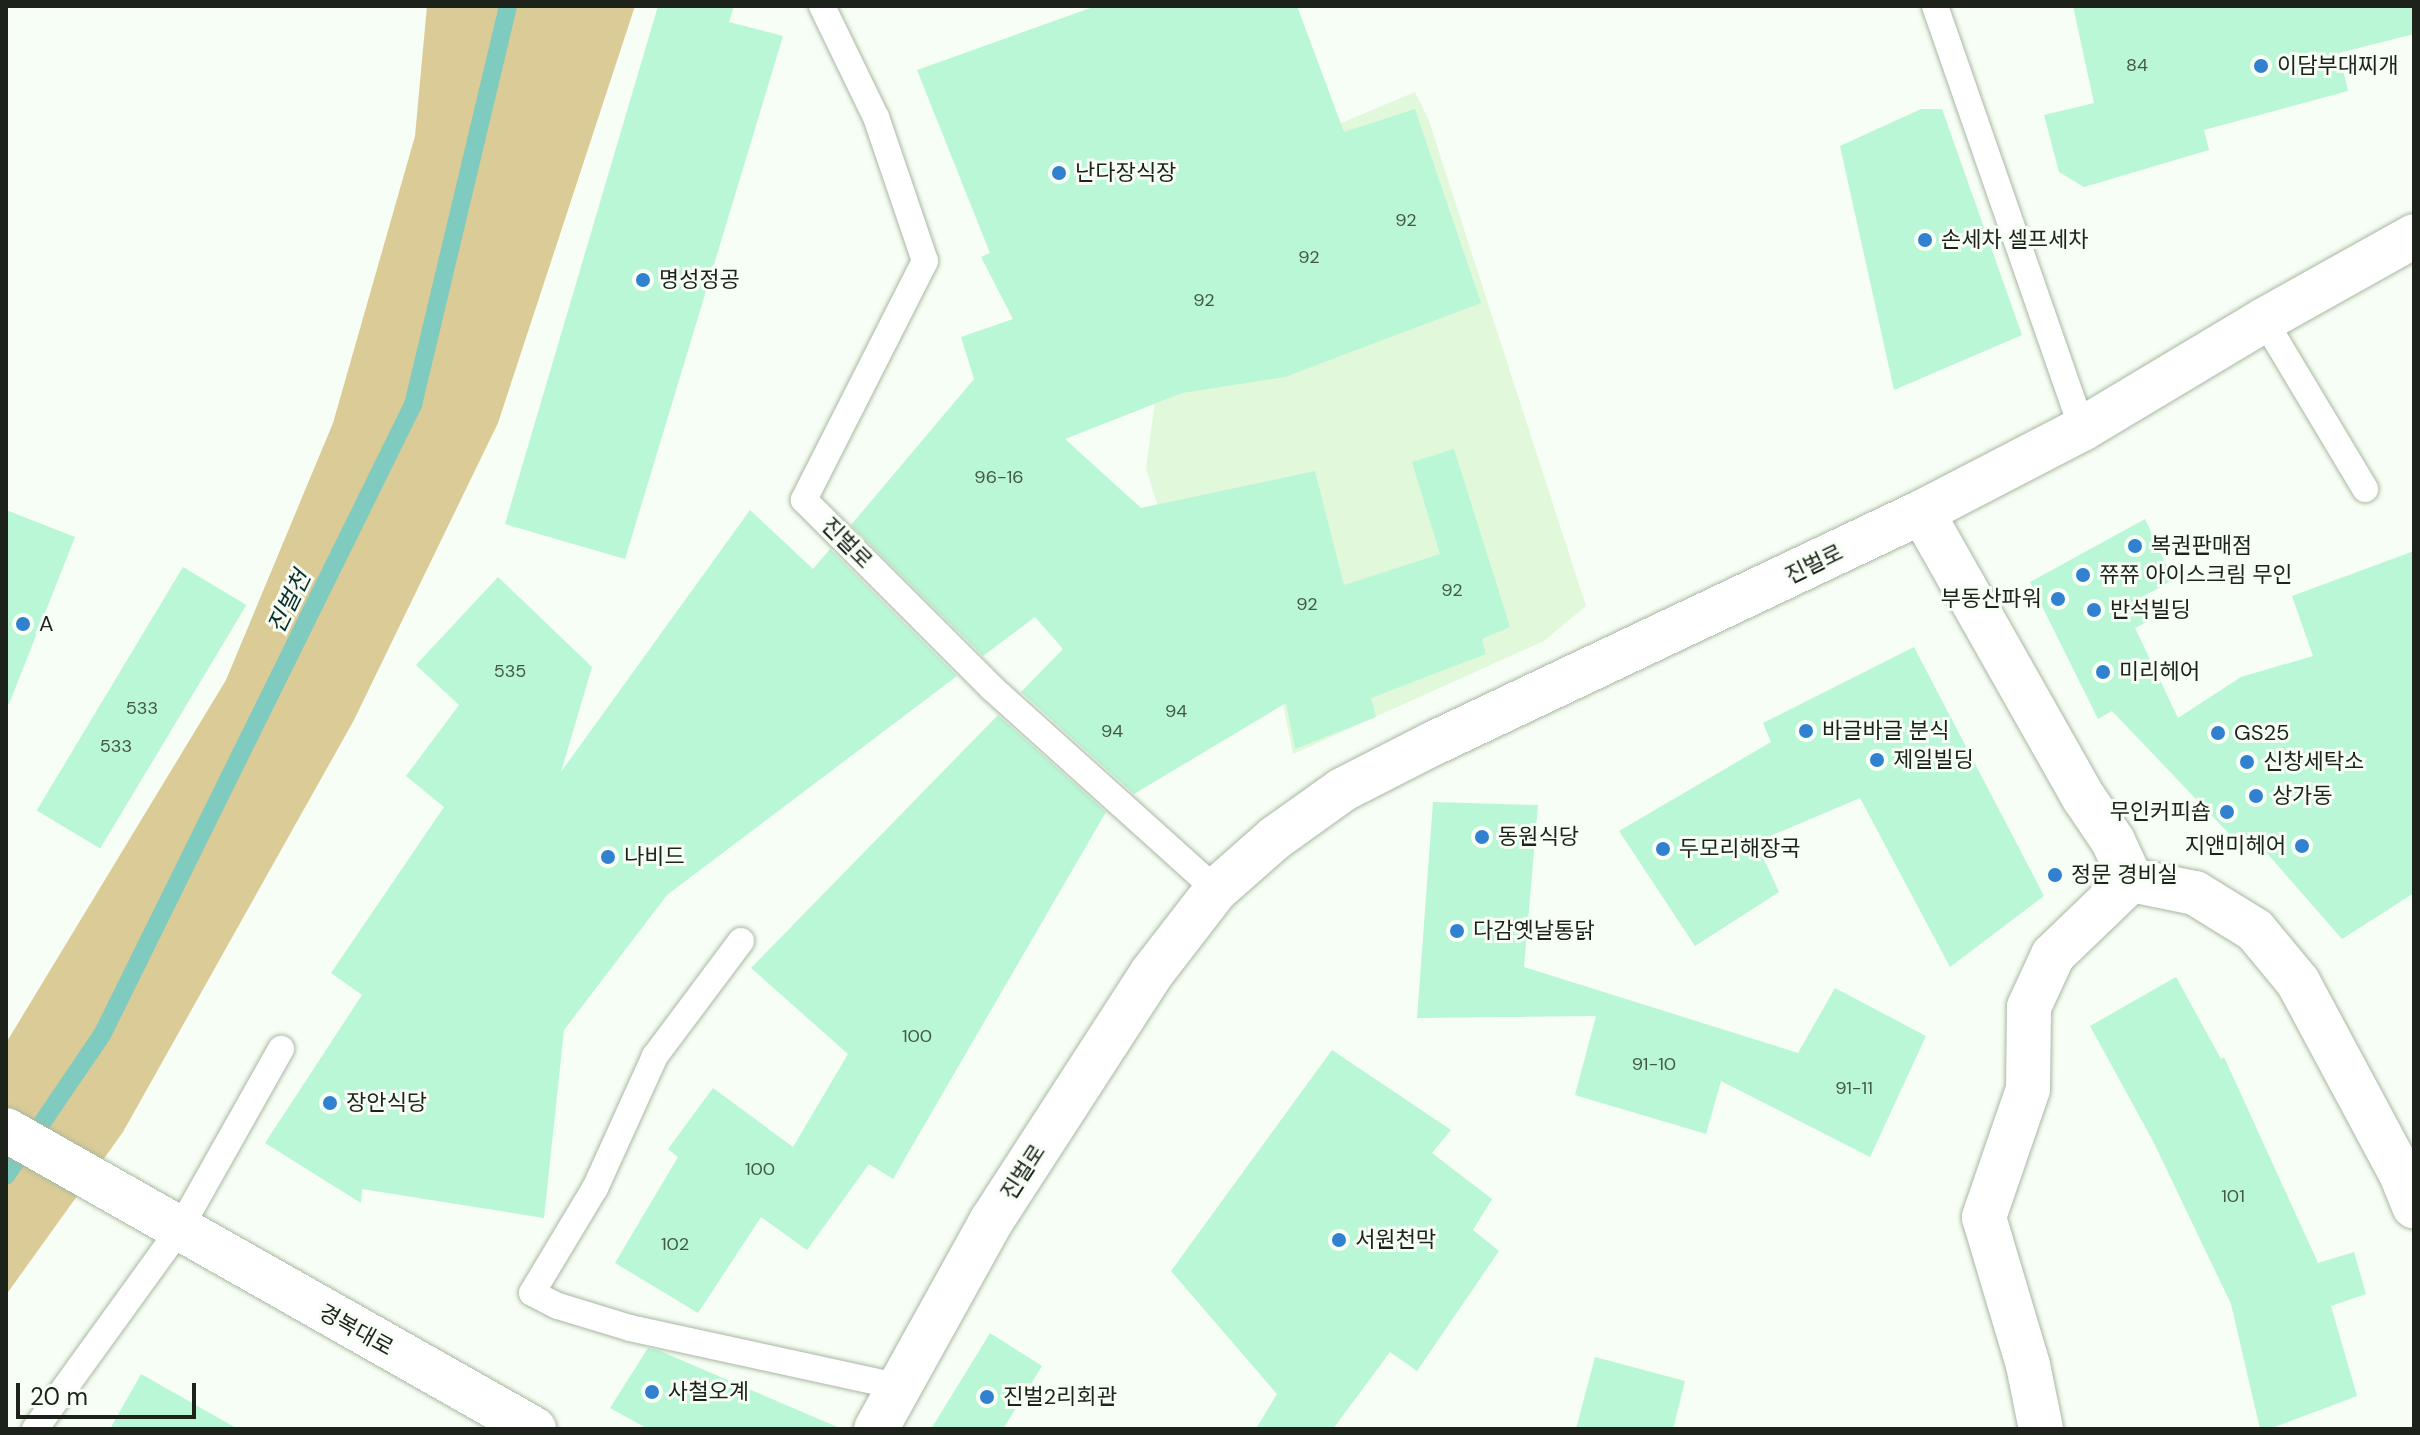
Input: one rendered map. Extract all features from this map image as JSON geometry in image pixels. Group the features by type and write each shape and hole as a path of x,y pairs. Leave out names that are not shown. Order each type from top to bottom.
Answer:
{"street":[{"name":"진벌로","path":"877,1429 992,1220 1151,974 1216,890 1275,838 1342,790 1432,744 1553,690 1922,512 2082,429 2264,320 2414,236"},
{"path":"1922,512 2084,798 2113,841 2131,880"},
{"path":"2131,880 2195,893 2255,930 2298,982 2401,1174 2414,1207"},
{"path":"2041,1429 2028,1365 1984,1217 2028,1089 2029,1007 2053,955 2131,880"},
{"name":"경복대로","path":"6,1130 534,1429"}],"lane":[{"name":"진벌로","path":"822,6 876,117 925,261 804,500 992,688 1216,890"},
{"path":"1935,6 2082,429"},
{"path":"2264,320 2365,489"},
{"path":"741,941 655,1056 595,1188 532,1293 558,1306 630,1328 900,1387"},
{"path":"35,1429 281,1049"}],"shaded area":[{"path":"427,6 635,6 498,423 354,720 123,1132 6,1295 6,1043 226,680 333,423 415,136"},
{"path":"1415,92 1428,118 1586,606 1544,641 1293,754 1262,600 1191,614 1146,468 1156,394 1127,213"}],"building":[{"name":"명성정공","path":"658,6 734,6 729,22 783,36 625,559 505,524"},
{"path":"1096,6 1297,6 1344,132 1415,109 1481,303 1285,377 1182,393 1065,439 1141,508 1315,471 1344,585 1440,554 1412,462 1454,449 1510,627 1482,639 1486,654 1371,698 1376,717 1295,749 1286,703 1134,794 1021,692 1063,649 1035,617 983,656 851,525 974,379 961,337 1013,319 981,257 990,253 917,70"},
{"path":"2073,6 2414,6 2414,34 2339,53 2348,91 2204,130 2209,150 2084,187 2059,172 2044,115 2094,103"},
{"name":"손세차 셀프세차","path":"1921,109 1942,109 2022,335 1894,390 1840,146"},
{"name":"A","path":"6,510 75,537 9,704 6,703"},
{"name":"나비드","path":"750,510 813,569 830,549 957,676 667,895 564,1030 544,1218 362,1189 361,1203 265,1143 362,995 331,973 444,807 406,776 459,705 416,665 498,577 592,667 561,772"},
{"path":"2145,519 2173,580 2139,599 2150,620 2135,628 2178,718 2241,677 2313,656 2292,596 2414,551 2414,893 2342,939 2252,836 2237,842 2112,711 2098,719 2030,582"},
{"path":"183,567 246,605 100,849 37,810"},
{"path":"1914,647 2044,896 1950,967 1860,798 1756,842 1779,892 1695,946 1619,831 1771,742 1763,723"},
{"path":"998,715 1106,812 893,1179 869,1164 807,1250 761,1217 698,1313 615,1263 678,1157 668,1149 713,1088 793,1147 848,1054 751,968"},
{"path":"1433,802 1538,805 1524,967 1798,1053 1835,988 1926,1036 1870,1157 1721,1081 1706,1134 1575,1095 1596,1016 1417,1018"},
{"path":"2176,977 2221,1059 2224,1057 2318,1263 2354,1252 2366,1294 2331,1306 2357,1396 2269,1429 2260,1429 2231,1304 2153,1141 2090,1026"},
{"name":"서원천막","path":"1332,1050 1451,1130 1432,1153 1492,1199 1473,1230 1499,1251 1417,1371 1390,1352 1333,1429 1256,1429 1277,1394 1171,1271"},
{"name":"진벌2리회관","path":"990,1333 1042,1366 1003,1429 931,1429"},
{"name":"사철오계","path":"648,1348 842,1429 648,1429 610,1408"},
{"path":"1595,1357 1685,1381 1673,1429 1576,1429"},
{"path":"141,1374 238,1429 110,1429"}],"waterway":[{"name":"진벌천","path":"6,1176 102,1035 413,405 508,6"}],"place":[{"name":"이담부대찌개","path":"2261,66"},
{"name":"난다장식장","path":"1059,173"},
{"name":"손세차 셀프세차","path":"1925,240"},
{"name":"명성정공","path":"643,280"},
{"name":"복권판매점","path":"2135,546"},
{"name":"쮸쮸 아이스크림 무인","path":"2083,575"},
{"name":"부동산파워","path":"2058,599"},
{"name":"반석빌딩","path":"2094,610"},
{"name":"A","path":"23,624"},
{"name":"미리헤어","path":"2103,672"},
{"name":"바글바글 분식","path":"1806,731"},
{"name":"GS25","path":"2218,733"},
{"name":"제일빌딩","path":"1877,760"},
{"name":"신창세탁소","path":"2247,762"},
{"name":"상가동","path":"2256,796"},
{"name":"무인커피숍","path":"2227,812"},
{"name":"동원식당","path":"1482,837"},
{"name":"지앤미헤어","path":"2302,846"},
{"name":"두모리해장국","path":"1663,849"},
{"name":"나비드","path":"608,857"},
{"name":"정문 경비실","path":"2055,875"},
{"name":"다감옛날통닭","path":"1457,931"},
{"name":"장안식당","path":"330,1103"},
{"name":"서원천막","path":"1339,1240"},
{"name":"사철오계","path":"652,1392"},
{"name":"진벌2리회관","path":"987,1397"}]}
